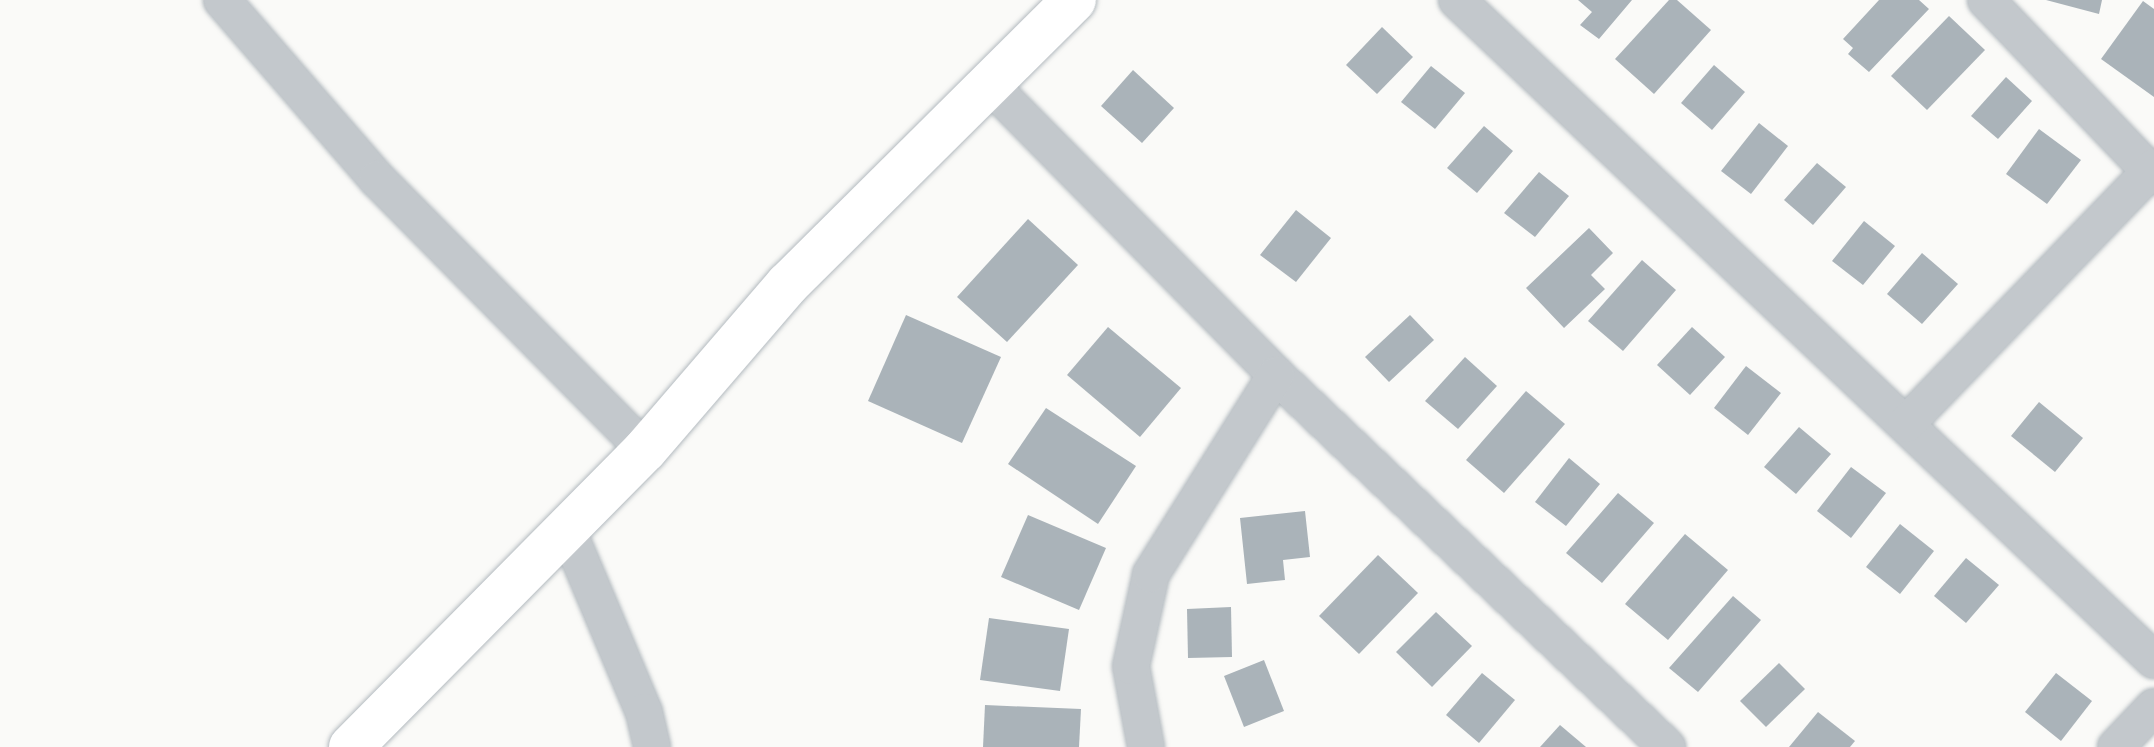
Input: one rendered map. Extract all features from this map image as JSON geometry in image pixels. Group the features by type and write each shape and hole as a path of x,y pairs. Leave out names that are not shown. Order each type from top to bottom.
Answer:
{"street":[{"path":"222,0 377,179 645,450"},
{"path":"351,747 645,450 788,284 992,87 1074,0"},
{"path":"1457,0 2154,660"},
{"path":"1906,424 2153,172 2051,63 1986,0"},
{"path":"992,87 1276,375 1667,747"},
{"path":"1146,747 1131,666 1151,574 1276,375"},
{"path":"567,529 644,712 652,747"},
{"path":"2116,747 2154,707"}],"building":[{"path":"1578,0 1632,0 1599,39 1580,25 1592,12"},
{"path":"1669,0 1677,0 1711,30 1654,94 1615,59"},
{"path":"1879,0 1919,0 1929,9 1869,72 1848,54 1853,48 1843,39"},
{"path":"2046,0 2102,0 2099,14"},
{"path":"2143,1 2154,9 2154,97 2101,59"},
{"path":"1949,16 1985,50 1927,110 1891,76"},
{"path":"1382,27 1413,57 1377,94 1346,65"},
{"path":"1714,65 1745,92 1712,130 1681,103"},
{"path":"1431,66 1465,93 1435,129 1401,102"},
{"path":"1133,70 1174,108 1142,143 1101,106"},
{"path":"2006,77 2032,101 1998,139 1971,116"},
{"path":"1759,123 1788,146 1751,194 1721,171"},
{"path":"1484,126 1513,151 1477,193 1447,168"},
{"path":"2039,129 2081,160 2047,204 2006,174"},
{"path":"1817,163 1846,187 1813,225 1784,200"},
{"path":"1539,172 1569,196 1535,237 1504,213"},
{"path":"1296,210 1331,238 1296,282 1260,255"},
{"path":"1028,219 1078,265 1007,342 957,297"},
{"path":"1864,221 1895,246 1863,285 1832,261"},
{"path":"1589,228 1613,253 1591,275 1605,289 1564,328 1526,288"},
{"path":"1922,253 1958,284 1922,324 1887,294"},
{"path":"1642,260 1676,290 1623,351 1588,321"},
{"path":"906,315 1001,357 962,443 868,401"},
{"path":"1410,315 1434,340 1389,382 1365,357"},
{"path":"1108,327 1181,388 1140,437 1067,375"},
{"path":"1692,327 1725,357 1690,395 1657,365"},
{"path":"1465,357 1497,386 1458,429 1425,401"},
{"path":"1746,366 1781,393 1748,435 1714,408"},
{"path":"1526,391 1565,424 1504,493 1466,460"},
{"path":"2039,402 2083,438 2055,472 2011,436"},
{"path":"1046,408 1136,466 1098,524 1008,464"},
{"path":"1799,427 1831,454 1796,494 1764,467"},
{"path":"1569,458 1600,484 1566,526 1535,502"},
{"path":"1851,467 1886,493 1851,538 1817,511"},
{"path":"1618,493 1654,523 1602,583 1566,553"},
{"path":"1305,511 1310,557 1283,560 1285,580 1247,584 1240,518"},
{"path":"1028,515 1106,548 1079,610 1001,577"},
{"path":"1900,524 1934,551 1900,594 1866,567"},
{"path":"1685,534 1728,570 1668,640 1625,604"},
{"path":"1378,555 1418,593 1359,654 1319,616"},
{"path":"1966,558 1999,585 1966,623 1934,596"},
{"path":"1733,596 1761,620 1698,692 1669,668"},
{"path":"1231,607 1232,657 1188,658 1187,609"},
{"path":"1436,612 1472,646 1432,687 1396,652"},
{"path":"989,618 1069,629 1060,691 980,680"},
{"path":"1264,660 1284,711 1244,727 1224,676"},
{"path":"1779,663 1805,689 1766,727 1740,701"},
{"path":"1482,673 1515,700 1479,743 1446,715"},
{"path":"2056,673 2092,701 2061,741 2025,712"},
{"path":"985,705 1081,709 1079,747 983,747"},
{"path":"1818,712 1855,741 1850,747 1789,747"},
{"path":"1560,725 1586,747 1540,747"}]}
